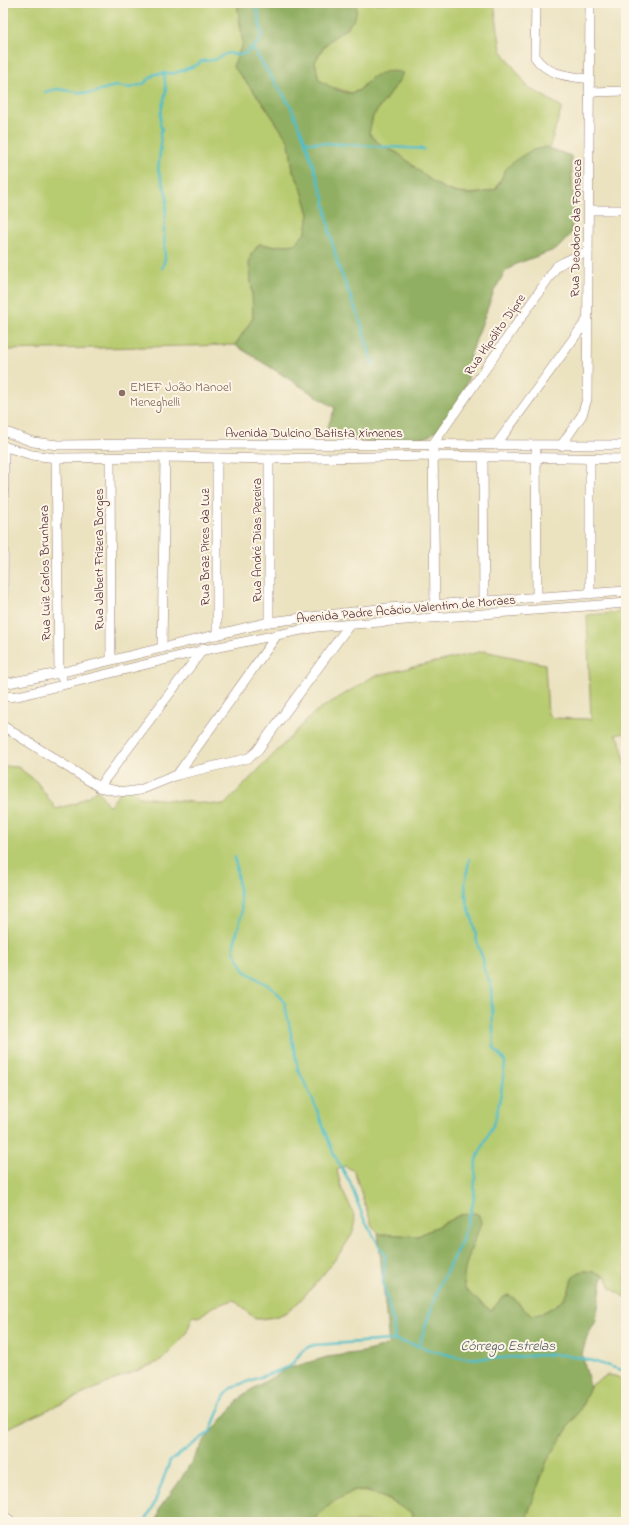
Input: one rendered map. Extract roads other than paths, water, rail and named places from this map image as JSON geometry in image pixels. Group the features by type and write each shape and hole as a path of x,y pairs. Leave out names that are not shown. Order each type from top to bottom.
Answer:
{"street":[{"path":"536,3 535,57 546,70 558,75 589,79"},
{"name":"Rua Deodoro da Fonseca","path":"561,446 582,415 587,399 590,3"},
{"path":"589,92 626,92"},
{"path":"589,210 626,210"},
{"name":"Rua Hipólito Dipre","path":"433,444 557,266 588,251"},
{"path":"496,444 588,320"},
{"name":"Avenida Dulcino Batista Ximenes","path":"3,431 33,442 58,446 146,444 626,445"},
{"path":"433,444 432,456 436,617"},
{"path":"3,600 4,446"},
{"name":"Avenida Dulcino Batista Ximenes","path":"4,446 32,455 56,458 432,456 626,459"},
{"path":"536,446 537,597"},
{"path":"162,648 165,457"},
{"path":"483,457 484,602"},
{"name":"Rua Luiz Carlos Brunhara","path":"56,458 59,673 66,685"},
{"name":"Rua Jalbert Frizera Borges","path":"110,458 112,659"},
{"name":"Rua Braz Pires da Luz","path":"217,458 217,635"},
{"name":"Rua André Dias Pereira","path":"269,458 269,622"},
{"path":"590,459 590,594"},
{"name":"Avenida Padre Acácio Valentim de Moraes","path":"3,684 59,673 269,622 366,610 626,591"},
{"name":"Avenida Padre Acácio Valentim de Moraes","path":"3,697 18,696 204,650 316,627 626,603"},
{"path":"316,616 316,627"},
{"path":"3,726 98,787 127,792 155,785 177,776 249,758 256,751 350,624"},
{"path":"177,776 277,635"},
{"path":"98,787 204,650 204,639"},
{"path":"3,1515 12,1522"}],"waterway":[{"path":"45,92 57,89 94,93 116,86 130,88 143,84 155,74 175,73 197,65 202,61 214,60 228,53 238,55 244,54 259,42 262,34 257,9 250,3"},
{"path":"252,48 290,105 304,138 324,198 330,234 338,265 361,323 373,366"},
{"path":"162,268 165,259 164,231 167,196 158,170 161,144 160,134 162,129 160,124 161,112 166,91 164,73"},
{"path":"305,142 424,149"},
{"path":"235,857 242,913 234,944 234,951 245,971 274,989 285,1004 298,1069 313,1100 334,1155 350,1182 363,1217 385,1256 383,1282 393,1323 395,1341"},
{"path":"419,1346 440,1284 461,1242 471,1211 474,1198 476,1160 495,1121 505,1063 494,1048 490,982 484,970 483,959 478,946 473,921 467,903 465,885 469,859"},
{"name":"Córrego Estrelas","path":"145,1522 153,1507 170,1461 210,1432 224,1397 230,1389 289,1367 305,1349 314,1345 392,1340 457,1357 491,1359 539,1355 564,1355 626,1371"}],"place":[{"name":"EMEF João Manoel Meneghelli","path":"122,393"}]}
